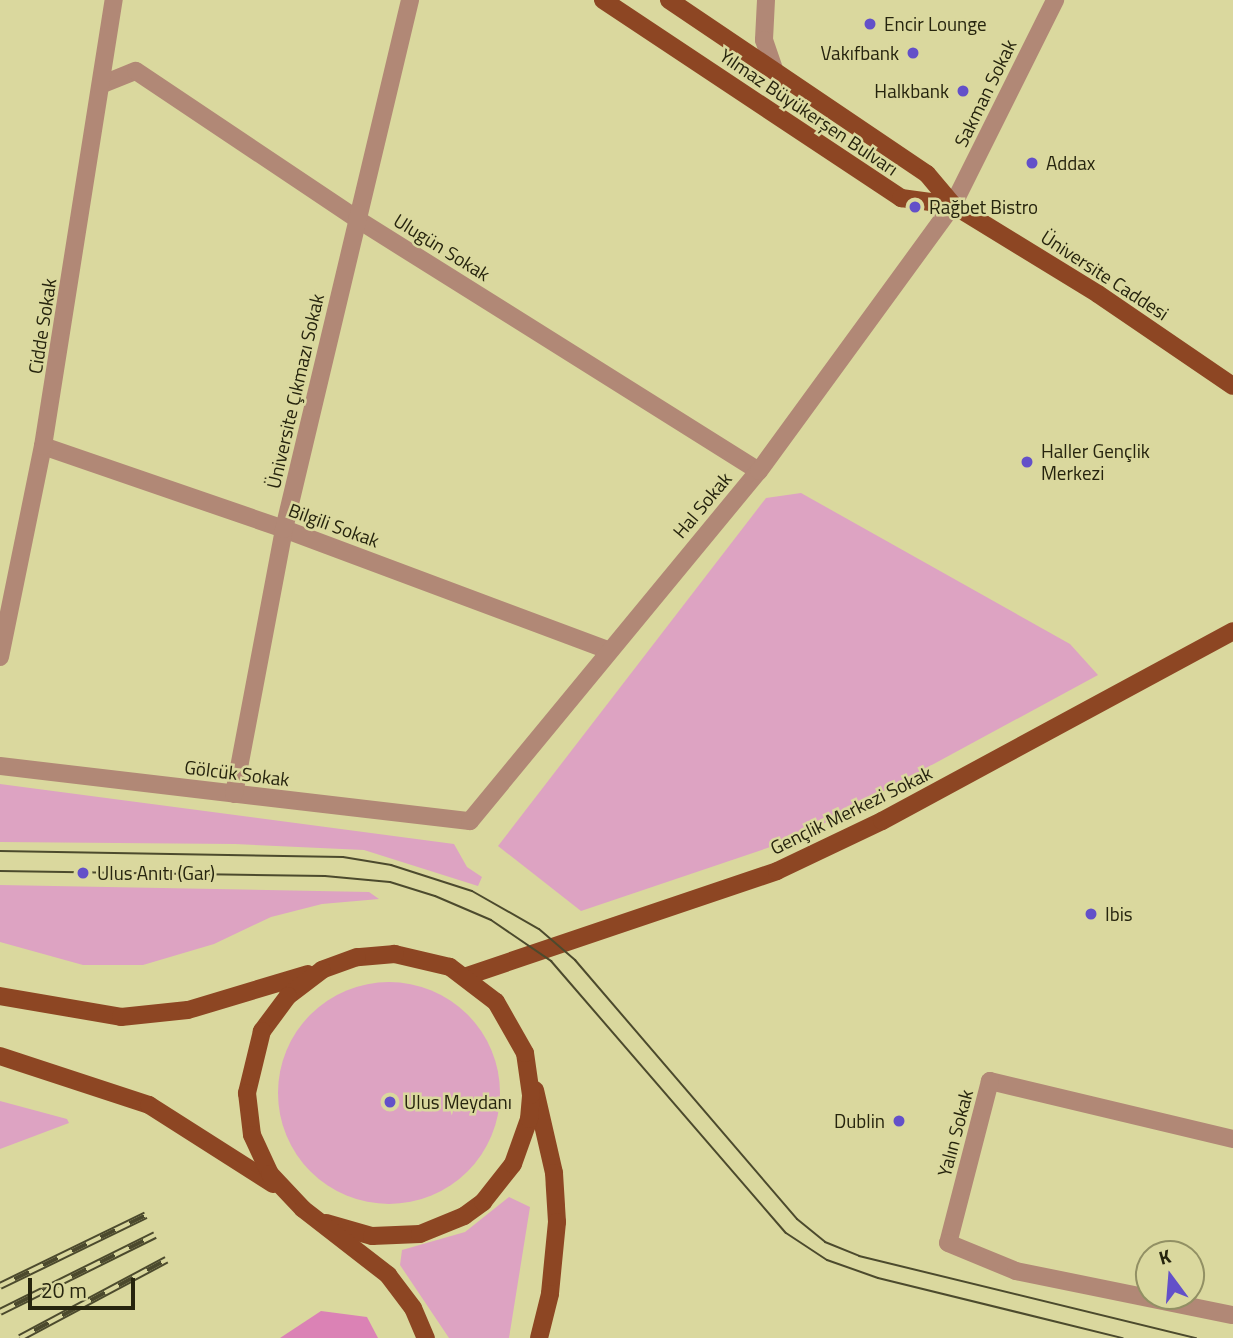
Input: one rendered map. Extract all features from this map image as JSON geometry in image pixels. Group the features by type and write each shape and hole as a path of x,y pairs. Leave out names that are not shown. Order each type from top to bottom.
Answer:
{"main road":[{"name":"Yılmaz Büyükerşen Bulvarı","path":"603,0 901,198 953,205"},
{"name":"Yılmaz Büyükerşen Bulvarı","path":"669,0 928,174 953,205"},
{"name":"Üniversite Caddesi","path":"953,205 1098,294 1233,386"},
{"name":"Gençlik Merkezi Sokak","path":"467,976 777,871 882,821 1233,631"},
{"path":"0,996 121,1017 188,1010 357,957 395,954 432,960 467,976 508,1018 548,1133 557,1222 550,1294 539,1338"},
{"path":"283,1191 252,1135 248,1071 274,1013 322,970"},
{"path":"0,1056 149,1105 283,1191 388,1275 414,1308 426,1338"},
{"path":"326,1223 372,1236 420,1234 464,1216 483,1202 513,1164 523,1143 529,1119 529,1072"}],"street":[{"name":"Cidde Sokak","path":"0,656 43,446 103,84 114,0"},
{"name":"Üniversite Çıkmazı Sokak","path":"234,794 284,529 410,0"},
{"path":"766,0 764,40 775,72"},
{"name":"Sakman Sokak","path":"953,205 1055,0"},
{"name":"Ulugün Sokak","path":"103,84 136,71 357,219 759,471"},
{"name":"Hal Sokak","path":"470,821 608,650 759,471 953,205"},
{"name":"Bilgili Sokak","path":"43,446 284,529 608,650"},
{"name":"Gölcük Sokak","path":"0,766 470,821"},
{"name":"Yalın Sokak","path":"1233,1139 990,1081 948,1243 1016,1271 1233,1315"}],"shaded area":[{"path":"801,493 1070,644 1098,675 797,838 581,911 498,846 766,498"},
{"path":"0,784 454,844 467,867 482,877 478,886 364,850 235,844 0,842"},
{"path":"0,885 369,892 379,899 322,904 271,917 214,944 143,965 83,965 0,942"},
{"path":"400,982 432,990 451,1000 468,1014 482,1031 492,1050 500,1093 492,1136 482,1155 468,1172 451,1186 421,1200 378,1204 357,1200 327,1186 303,1164 282,1125 278,1082 282,1061 296,1031 318,1007 357,986"},
{"path":"0,1101 67,1119 69,1123 0,1149"},
{"path":"509,1197 530,1207 509,1338 449,1338 400,1265 402,1250 465,1232"},
{"path":"321,1311 367,1317 378,1338 280,1338"}],"tram line":[{"path":"0,851 343,857 391,865 472,891 539,929 575,960 797,1219 825,1242 859,1256 1196,1338"},
{"path":"0,871 325,876 390,882 435,896 491,920 551,961 786,1233 827,1260 878,1278 1123,1338"}],"railway":[{"path":"0,1286 146,1215"},
{"path":"0,1312 155,1235"},
{"path":"20,1338 166,1260"}],"place":[{"name":"Encir Lounge","path":"870,24"},
{"name":"Vakıfbank","path":"913,53"},
{"name":"Halkbank","path":"963,91"},
{"name":"Addax","path":"1032,163"},
{"name":"Rağbet Bistro","path":"915,207"},
{"name":"Haller Gençlik Merkezi","path":"1027,462"},
{"name":"Ulus Anıtı (Gar)","path":"83,873"},
{"name":"Ibis","path":"1091,914"},
{"name":"Ulus Meydanı","path":"390,1102"},
{"name":"Dublin","path":"899,1121"}]}
